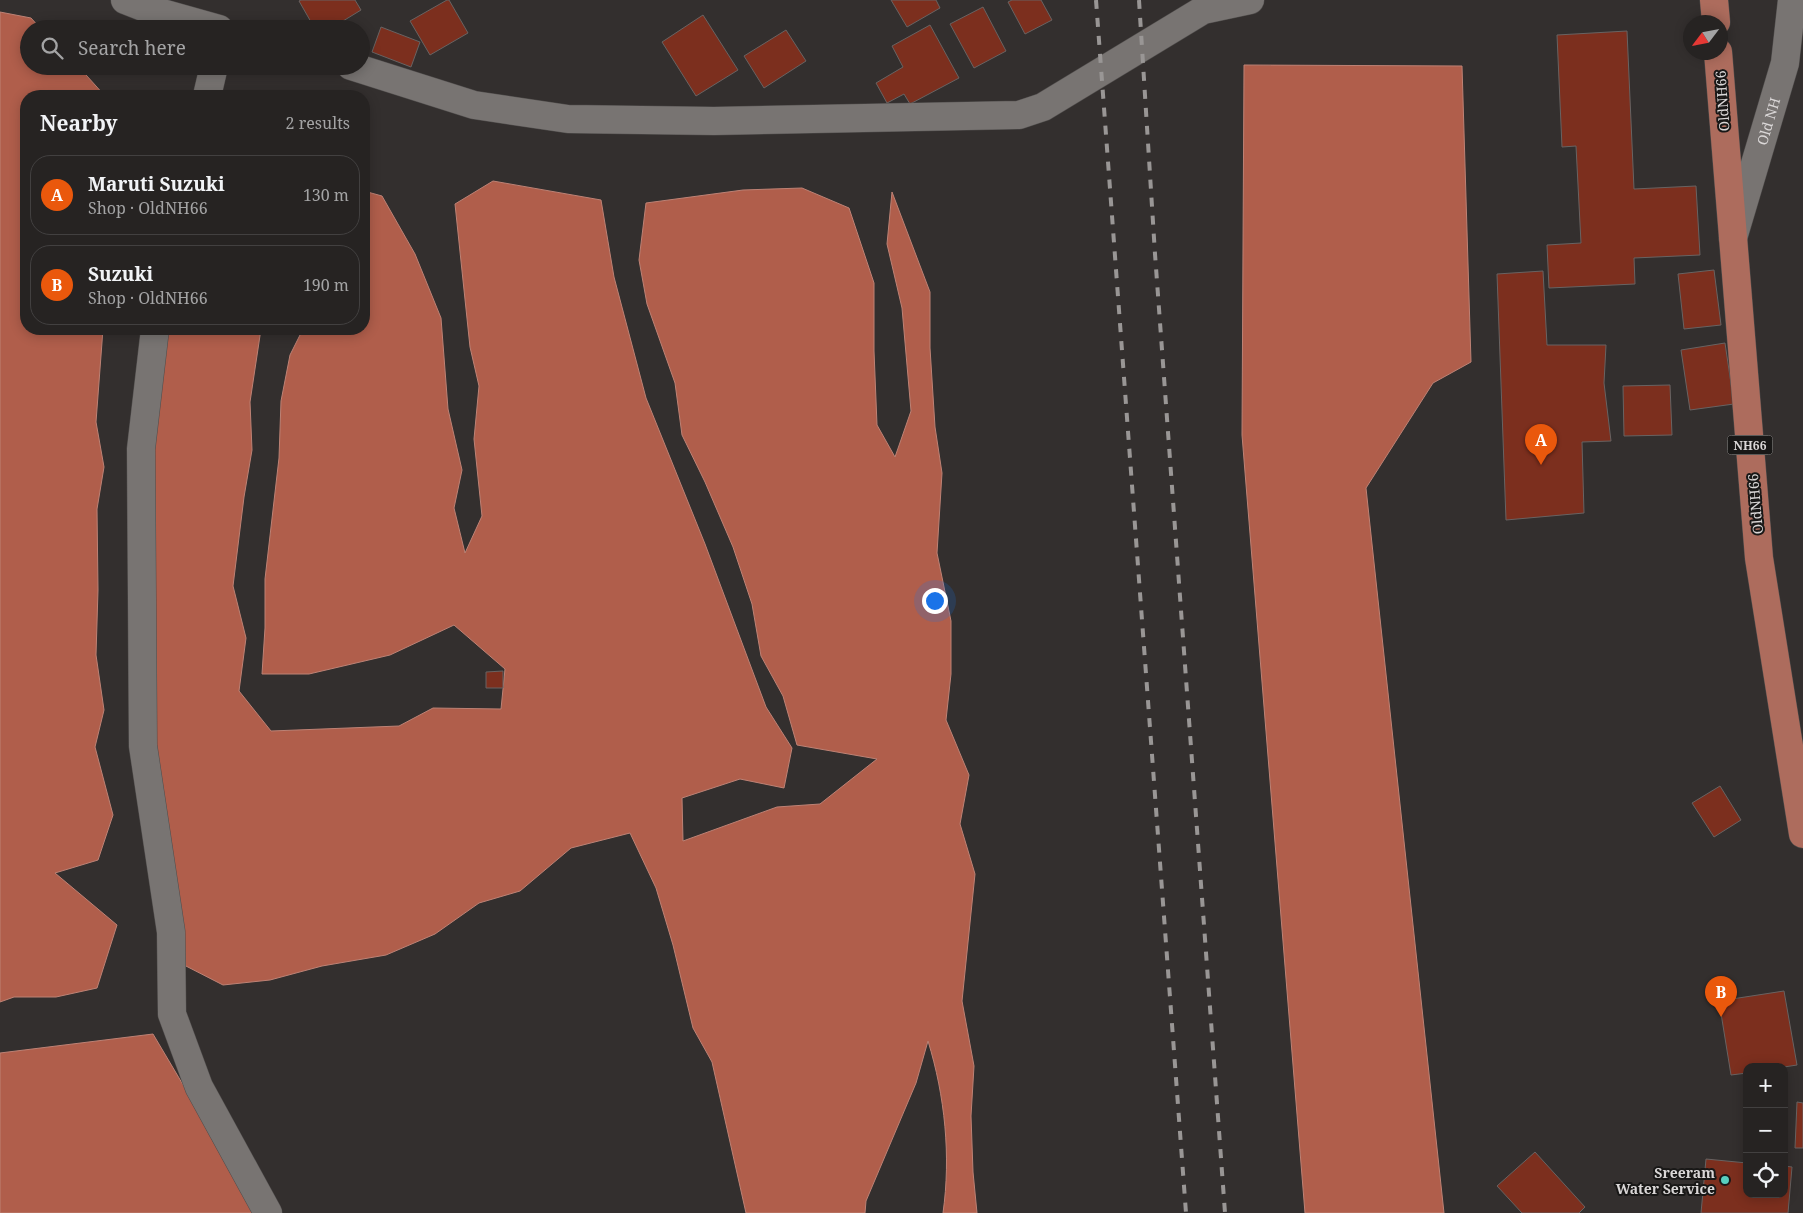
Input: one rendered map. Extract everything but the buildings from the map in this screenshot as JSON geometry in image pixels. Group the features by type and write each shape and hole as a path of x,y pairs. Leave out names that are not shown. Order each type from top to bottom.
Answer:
{"main road":[{"path":"1714,0 1715,15"},
{"name":"OldNH66","path":"1719,60 1732,240 1760,558 1803,834"}],"street":[{"path":"125,0 186,20"},
{"path":"370,72 474,105 568,119 714,121 1019,115 1043,107 1203,10 1250,0"},
{"name":"Old NH","path":"1732,240 1786,63 1792,0"},
{"path":"208,90 212,75"},
{"path":"154,335 141,449 143,746 171,932 172,1014 199,1087 268,1213"}],"shaded area":[{"path":"0,12 31,18 33,20 20,20 20,75 86,75 100,90 20,90 20,335 103,335 96,422 104,467 97,509 98,590 96,655 104,710 95,747 113,815 98,860 55,873 117,925 97,988 56,997 14,997 0,1002"},
{"path":"1244,65 1462,66 1471,362 1433,383 1366,488 1444,1213 1305,1213 1242,435"},
{"path":"493,181 601,200 614,277 646,398 705,544 766,707 792,748 784,788 740,779 682,798 683,841 777,807 820,804 877,759 797,745 783,696 761,656 752,604 733,547 682,435 675,383 647,304 639,260 646,203 743,190 802,188 849,208 874,283 877,425 895,457 911,411 902,308 887,244 892,192 930,292 930,348 935,427 942,473 937,553 951,621 951,674 946,720 969,775 960,824 975,874 962,1001 974,1066 971,1116 977,1213 943,1213 946,1170 945,1126 939,1083 928,1041 916,1083 866,1201 865,1213 746,1213 712,1062 693,1028 673,945 656,888 630,833 571,848 520,891 479,903 435,934 386,955 322,966 270,980 223,985 182,964 143,724 158,335 260,335 250,402 252,450 233,586 246,638 239,691 271,731 399,726 433,708 501,709 505,669 454,625 390,655 309,674 262,674 265,628 265,579 279,458 281,401 290,355 300,335 370,335 370,193 382,196 415,254 441,318 448,409 462,470 454,508 465,553 482,516 474,439 479,386 470,347 455,204"},
{"path":"153,1034 259,1213 0,1213 0,1053"}],"railway":[{"path":"1096,0 1186,1213"},
{"path":"1139,0 1155,254 1225,1213"}],"place":[{"name":"Maruti Suzuki","path":"1541,465"},
{"name":"Suzuki","path":"1721,1017"},
{"name":"Sreeram Water Service","path":"1725,1180"}]}
